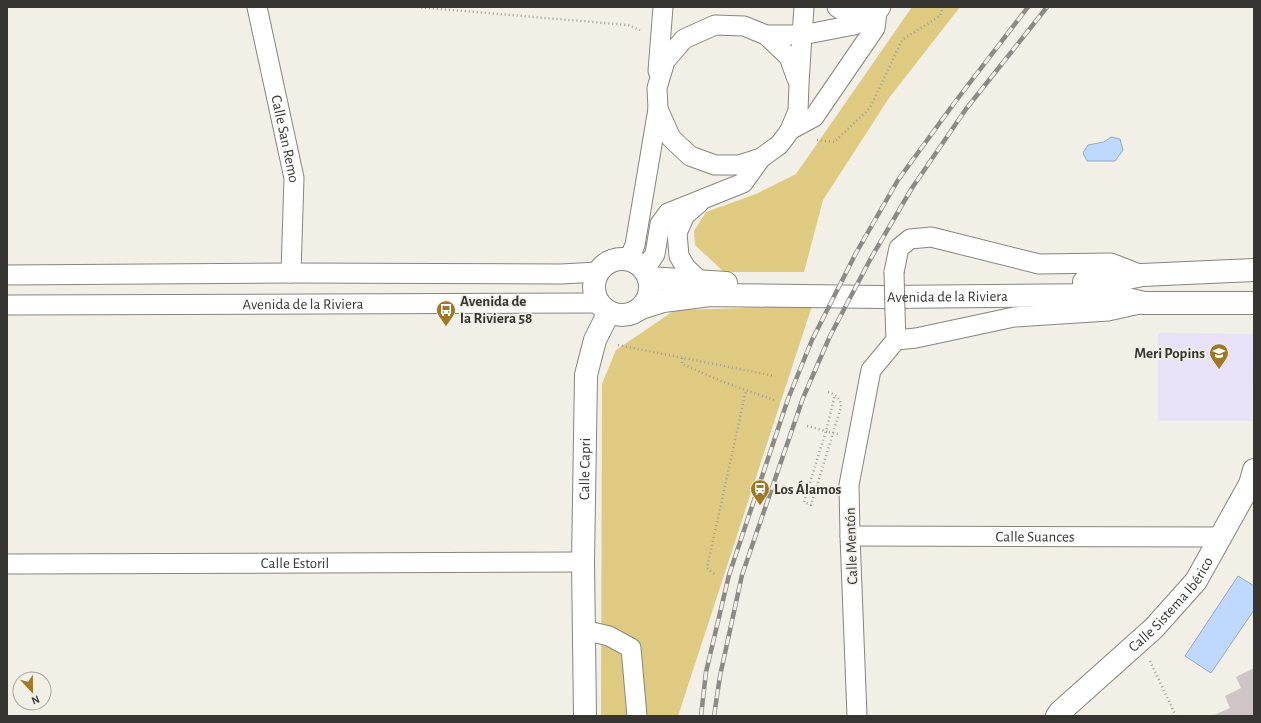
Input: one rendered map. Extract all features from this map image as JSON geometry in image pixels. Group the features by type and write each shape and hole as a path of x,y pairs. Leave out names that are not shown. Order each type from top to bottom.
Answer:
{"street":[{"name":"Calle San Remo","path":"257,7 294,178 291,273"},
{"path":"641,269 620,258 612,260 604,265 594,279 593,288 595,296 604,308 617,314 626,315 641,308 649,294 650,286 641,269 635,245 658,109 657,88 662,7"},
{"path":"658,109 671,138 690,156 714,165 739,165 761,158 779,145 788,133 798,111 804,7"},
{"path":"837,7 843,11 879,10"},
{"path":"766,35 802,35 854,25 879,10"},
{"path":"788,133 814,117 874,28 879,10"},
{"path":"657,88 665,61 684,39 715,25 744,26 766,35 789,57 799,84"},
{"path":"641,269 655,254 660,224 668,213 743,183 761,158"},
{"path":"700,281 686,268 679,256 677,233 685,215 705,198"},
{"path":"1142,274 1111,263 1039,264 931,237 910,238 899,248 894,272 896,340 916,338 1014,317 1108,311 1144,303"},
{"name":"Avenida de la Riviera","path":"641,269 700,281 922,286 1109,282 1142,274 1254,270"},
{"name":"Avenida de la Riviera","path":"7,275 291,273 561,274 598,272"},
{"name":"Avenida de la Riviera","path":"641,308 663,301 710,295 883,297 1110,295 1144,303 1254,302"},
{"name":"Avenida de la Riviera","path":"7,305 604,308"},
{"name":"Calle Capri","path":"585,716 583,562 586,375 604,308"},
{"name":"Calle Mentón","path":"857,716 849,485 871,370 896,340"},
{"name":"Calle Sistema Ibérico","path":"1057,716 1154,628 1196,581 1250,484 1254,470"},
{"name":"Calle Suances","path":"850,536 1220,537"},
{"name":"Calle Estoril","path":"7,564 583,562"},
{"path":"584,630 609,636 631,648 637,716"}],"path":[{"path":"417,7 628,25 661,38"},
{"path":"788,133 834,142 870,108 902,40 940,16 943,7"},
{"path":"595,340 775,376"},
{"path":"682,358 682,364 726,383 774,400"},
{"path":"714,574 707,568 746,390"},
{"path":"828,392 835,395 840,400 841,407 811,504 804,502 827,432 835,395"},
{"path":"807,426 838,434"},
{"path":"1140,641 1176,716"}],"shaded area":[{"path":"912,7 960,7 889,98 823,200 804,272 724,272 695,245 694,231 706,212 756,194 796,174"},
{"path":"812,306 678,716 601,716 602,384 616,350 675,310"},
{"path":"1158,333 1253,334 1252,421 1158,421"}],"water":[{"path":"1111,137 1120,139 1123,150 1115,161 1087,161 1083,153 1088,145 1104,142"},
{"path":"1238,576 1254,586 1254,610 1211,673 1185,656"}],"building":[{"path":"1254,668 1254,716 1212,716 1230,708 1225,696 1241,688 1236,677"}],"railway":[{"path":"701,716 706,672 729,575 788,399 812,340 856,253 898,180 955,102 1028,7"},
{"path":"714,716 720,676 742,575 803,398 830,336 871,258 912,188 966,109 1047,7"}],"place":[{"name":"Avenida de la Riviera 58","path":"446,327"},
{"name":"Meri Popins","path":"1219,370"},
{"name":"Los Álamos","path":"760,506"}]}
